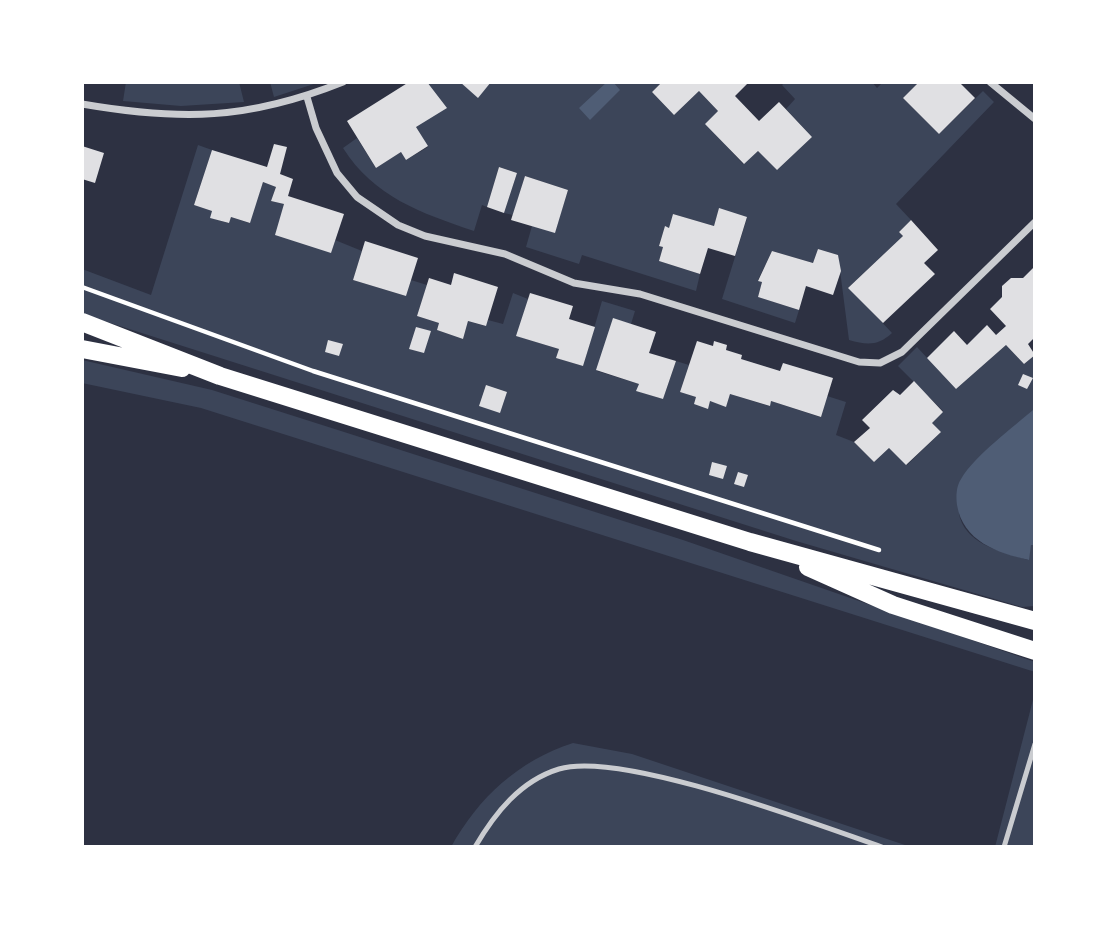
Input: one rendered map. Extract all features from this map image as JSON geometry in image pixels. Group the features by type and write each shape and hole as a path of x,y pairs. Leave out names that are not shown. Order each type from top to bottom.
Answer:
{"main road":[{"path":"82,322 220,376 750,542 1035,621"},
{"path":"82,349 220,376"},
{"path":"750,542 893,605 1035,651"}],"street":[{"path":"82,104 153,113 215,116 264,109 307,97 343,82"},
{"path":"990,82 1035,119"},
{"path":"307,97 321,140 337,173 357,197 398,225 425,236 498,252 574,283 640,294 859,362 880,363 901,352 1035,222"}],"lane":[{"path":"1003,847 1035,744"},
{"path":"475,847 500,809 520,790 559,769 595,766 660,777 882,847"}],"path":[{"path":"82,287 313,372 888,553"}],"shaded area":[{"path":"126,82 239,82 244,102 181,106 123,101"},
{"path":"270,82 320,82 274,97"},
{"path":"427,82 460,82 478,97 491,82 662,82 652,92 674,115 699,91 718,111 706,124 743,164 758,151 777,170 812,137 786,109 795,99 782,85 785,82 872,82 877,88 883,82 919,82 903,98 939,134 983,91 994,102 896,204 911,220 899,232 903,236 849,287 892,333 877,342 867,343 849,340 838,255 818,249 813,263 772,251 758,280 762,282 758,297 799,310 795,323 722,299 747,218 719,209 714,226 673,214 669,228 665,227 659,245 663,247 659,261 700,274 696,291 582,255 579,264 526,247 532,226 555,232 568,190 525,176 513,215 504,213 517,173 499,167 487,207 482,205 474,231 400,201 369,179 343,148 357,138 376,168 401,152 406,160 428,147 416,127"},
{"path":"607,82 613,82 620,90 590,120 579,108"},
{"path":"198,145 212,150 194,205 212,211 211,218 228,223 231,217 249,223 263,182 276,187 271,201 284,204 331,252 335,240 362,251 353,280 406,296 411,280 427,285 417,316 439,323 437,330 463,339 468,321 485,326 488,320 503,324 513,293 528,299 517,336 559,349 557,358 583,366 602,301 635,311 631,324 613,319 597,371 639,384 637,391 663,399 676,361 689,365 680,392 726,406 730,394 769,406 771,401 820,417 827,396 846,402 836,435 854,442 874,462 889,448 907,465 940,433 932,423 943,411 898,366 917,347 956,389 1006,345 1024,364 1035,355 1035,408 961,479 959,504 960,518 965,528 988,546 1028,560 1031,544 1035,545 1035,606 1022,607 796,541 82,314 82,269 151,295"},
{"path":"82,360 212,390 683,540 1035,662 1035,672 201,408 82,383"},
{"path":"1035,408 1035,545 1031,545 1029,560 1005,554 974,536 961,517 957,495 958,485 967,470"},
{"path":"1035,692 1035,847 995,847"},
{"path":"573,743 632,754 911,847 451,847 474,812 502,783 535,760"}],"building":[{"path":"409,82 427,82 447,108 416,127 428,146 406,160 401,152 376,168 347,121"},
{"path":"460,82 491,82 478,98"},
{"path":"662,82 749,82 735,96 759,121 779,102 812,137 777,170 758,151 744,164 705,124 718,111 699,91 674,115 652,92"},
{"path":"919,82 959,82 975,98 939,134 903,98"},
{"path":"274,144 287,147 280,174 293,179 288,196 344,214 331,253 275,235 284,204 271,201 276,187 263,182 250,223 231,217 229,223 210,218 212,211 194,205 212,150 267,167"},
{"path":"82,146 104,153 95,183 82,179"},
{"path":"499,167 517,173 504,213 487,207"},
{"path":"525,176 568,190 555,233 511,220"},
{"path":"719,208 747,217 735,256 708,248 700,274 659,261 663,247 659,246 665,226 669,228 673,214 714,226"},
{"path":"911,220 938,250 924,263 935,274 883,323 848,288 903,236 899,232"},
{"path":"365,241 418,258 406,296 353,280"},
{"path":"818,249 838,255 841,271 833,295 806,286 799,310 758,297 762,282 758,281 772,251 813,263"},
{"path":"1035,266 1035,337 1028,344 1035,355 1024,364 1006,345 956,389 927,358 954,331 967,345 987,325 996,335 1006,326 990,309 1002,297 1002,286 1011,278 1023,278"},
{"path":"454,273 498,287 486,326 468,321 463,339 437,330 439,323 417,316 429,278 451,285"},
{"path":"530,293 573,306 569,319 595,327 583,366 556,358 559,349 516,336"},
{"path":"613,318 656,332 649,353 676,361 663,399 636,391 639,384 596,370"},
{"path":"416,327 431,331 424,353 409,349"},
{"path":"328,340 343,344 339,356 325,352"},
{"path":"697,341 713,346 714,341 727,345 726,350 742,355 741,359 780,371 783,363 833,378 821,417 771,401 770,406 730,394 726,407 710,401 708,409 694,404 696,397 680,392"},
{"path":"1023,374 1033,378 1027,389 1018,385"},
{"path":"914,381 943,412 932,423 941,432 906,465 889,448 874,462 854,442 870,428 862,420 893,390 900,395"},
{"path":"486,385 507,392 500,413 479,406"},
{"path":"712,462 727,466 723,479 709,475"},
{"path":"738,472 748,475 744,487 734,484"}]}
